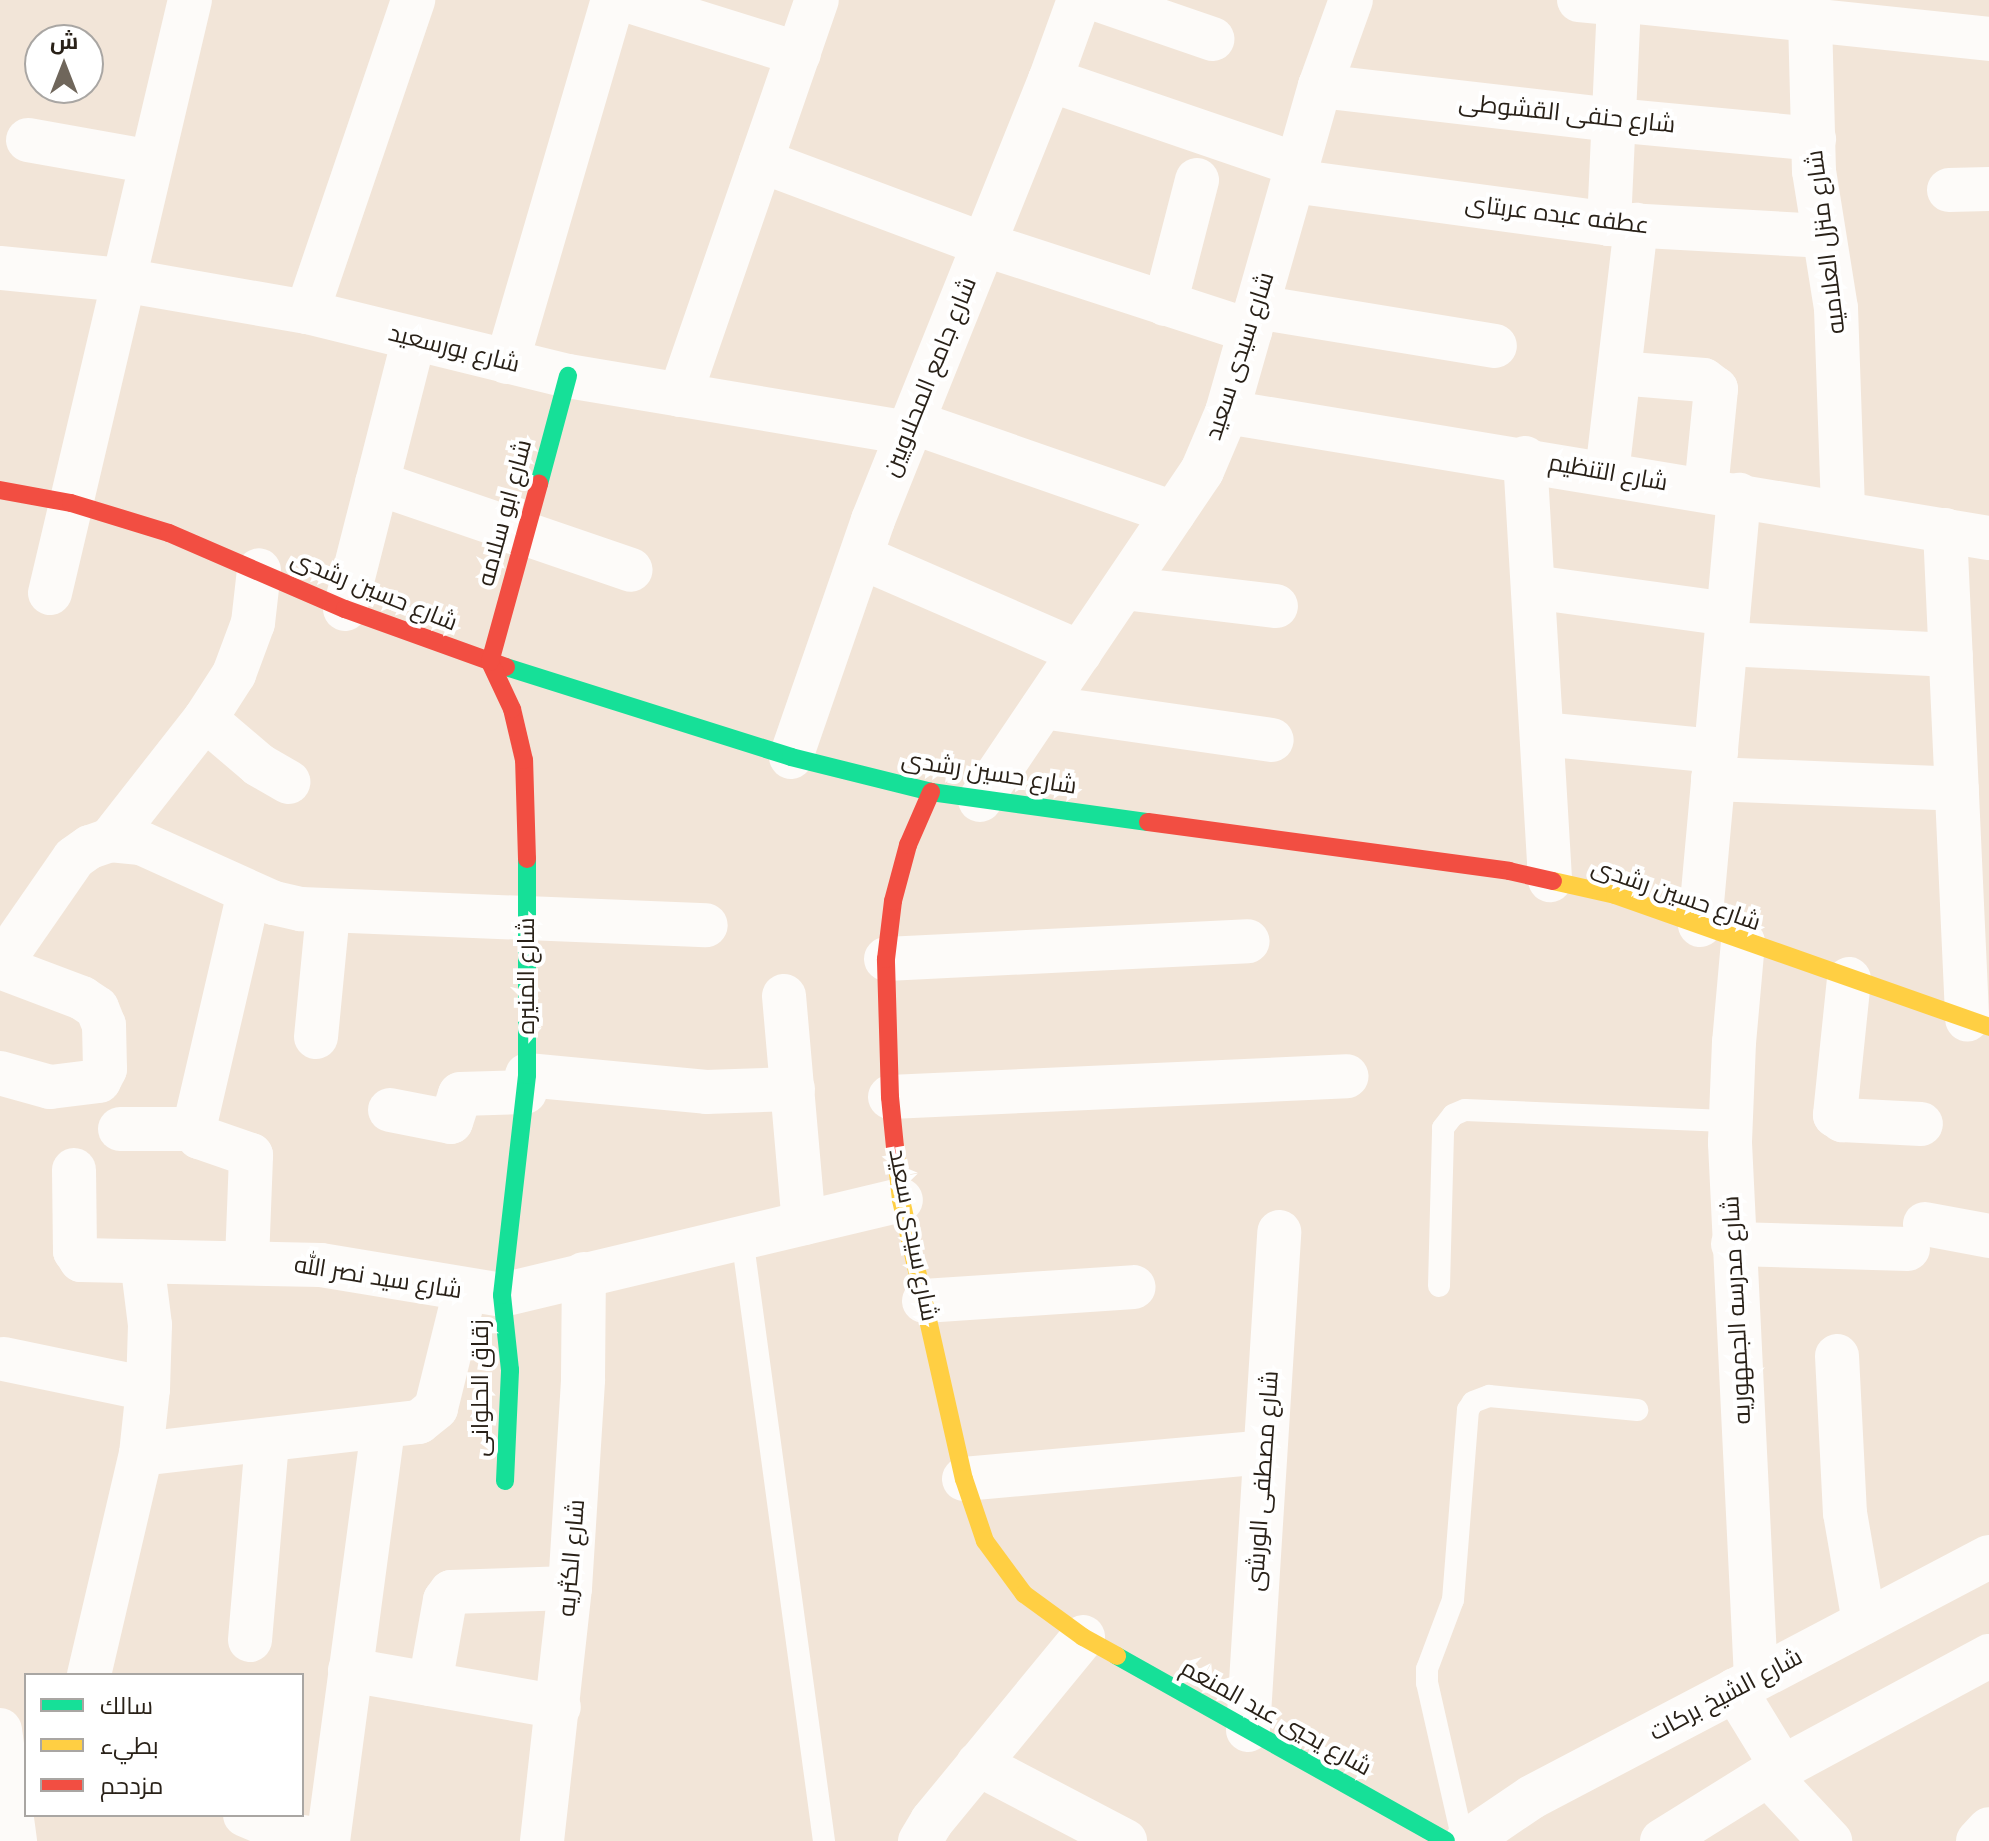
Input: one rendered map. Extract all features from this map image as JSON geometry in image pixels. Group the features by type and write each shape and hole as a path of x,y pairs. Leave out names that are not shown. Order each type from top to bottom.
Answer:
{"street":[{"path":"50,593 190,0"},
{"path":"307,312 413,0"},
{"path":"507,362 613,0"},
{"path":"626,0 799,54"},
{"path":"680,395 817,0"},
{"name":"شارع جامع المحلاويين","path":"791,757 910,428 1050,80 1079,0"},
{"path":"1099,0 1212,39"},
{"name":"شارع سيدى سعيد","path":"980,800 1202,471 1227,412 1320,86 1351,0"},
{"path":"1607,473 1619,373 1622,224 1609,1 1989,39"},
{"name":"شارع منزل العلاميه","path":"1810,19 1814,171 1822,236 1836,308 1843,513"},
{"name":"عطفه عبده عربتاى","path":"1050,80 1296,173 1622,224 1822,236"},
{"name":"شارع حنفى القشوطى","path":"1320,86 1614,120 1814,139"},
{"path":"28,140 151,162"},
{"path":"761,161 983,244 1165,304 1254,319 1495,346"},
{"path":"1165,304 1197,180"},
{"name":"شارع بورسعيد","path":"0,268 123,280 307,312 568,376 910,428 1174,513"},
{"path":"345,609 414,339"},
{"path":"1619,373 1704,380 1716,389 1727,629 1700,925"},
{"name":"شارع ابو سلامه","path":"490,662 568,376"},
{"name":"شارع التنظيم","path":"1227,412 1525,458 1989,538"},
{"path":"1525,458 1550,880"},
{"path":"377,483 631,570"},
{"name":"شارع حسين رشدى","path":"0,490 71,503 169,533 345,609 490,662 791,757 931,792 980,800 1453,863 1550,880 1615,895 1978,1024"},
{"path":"1945,530 1951,655 1972,737 1957,789 1975,886 1978,1024"},
{"path":"861,557 1080,652"},
{"path":"110,840 205,719 234,674 253,623 259,570"},
{"path":"1533,587 1727,629 1951,655"},
{"path":"1124,588 1276,606"},
{"name":"شارع المنيره","path":"484,1293 526,1084 524,760 512,709 490,662"},
{"path":"1043,707 1272,740"},
{"path":"205,719 259,765 289,782"},
{"path":"1542,734 1715,765 1957,789"},
{"name":"شارع سيدى سعيد","path":"931,792 904,859 893,901 886,959 890,1097 901,1200 964,1479 985,1541 1024,1594 1083,1637"},
{"path":"0,1073 50,1087 99,1081 105,1069 104,1025 97,1008 82,998 0,966 74,858 90,847 110,840 141,843 274,903 328,912 706,925"},
{"path":"247,1261 251,1155 199,1137 194,1129 249,892"},
{"path":"316,1037 328,912"},
{"path":"886,959 1248,941"},
{"name":"شارع مدرسه الجمهوريه","path":"1743,942 1731,1121 1745,1684"},
{"path":"1849,979 1835,1115 1842,1120 1921,1124"},
{"path":"784,996 804,1223"},
{"path":"890,1097 1347,1076"},
{"path":"390,1110 446,1139 460,1094 526,1084 706,1092 793,1089"},
{"path":"120,1129 194,1129"},
{"name":"شارع سيد نصر الله","path":"74,1170 76,1256 86,1261 247,1261 394,1275 484,1293 584,1274 901,1200"},
{"name":"شارع مصطفى الورشى","path":"1248,1730 1279,1232"},
{"path":"1733,1244 1989,1236"},
{"path":"89,1673 141,1454 148,1389 150,1325 142,1261"},
{"name":"شارع الكثريه","path":"542,1841 570,1588 583,1379 584,1274"},
{"path":"924,1301 1134,1287"},
{"path":"141,1454 408,1425 429,1417 436,1408 484,1293"},
{"name":"زقاق الحلوانى","path":"484,1293 510,1370 505,1481"},
{"path":"1837,1356 1845,1513 1864,1622"},
{"path":"4,1359 148,1389"},
{"path":"250,1817 311,1840 350,1670 383,1427"},
{"path":"250,1640 267,1440"},
{"path":"964,1479 1265,1452"},
{"name":"شارع الشيخ بركات","path":"1465,1841 1532,1797 1989,1557"},
{"path":"430,1684 445,1600 451,1592 570,1588"},
{"path":"920,1841 932,1821 1083,1637"},
{"name":"شارع يحيي عبد المنعم","path":"1083,1637 1446,1841"},
{"path":"1662,1841 1775,1771 1989,1656"},
{"path":"350,1670 559,1707"},
{"path":"1745,1684 1775,1771 1830,1841"},
{"path":"0,1717 24,1726"},
{"path":"0,1730 15,1841"},
{"path":"978,1764 1125,1841"},
{"path":"1978,1841 1989,1829"}],"lane":[{"path":"1439,1286 1443,1128 1453,1115 1465,1110 1731,1121"},
{"path":"742,1237 824,1841"},
{"path":"1465,1841 1427,1683 1427,1669 1453,1600 1468,1410 1480,1397 1489,1396 1637,1410"}],"traffic: fast":[{"path":"539,484 568,376"},
{"path":"506,667 791,757 931,792 1148,822"},
{"path":"505,1481 510,1370 502,1295 527,1075 527,859"},
{"path":"1117,1656 1446,1841"}],"traffic: slow":[{"path":"1553,881 1615,895 1989,1027"},
{"path":"895,1147 901,1200 964,1479 985,1541 1024,1594 1083,1637 1117,1656"}],"traffic: jam":[{"path":"527,859 524,760 512,709 490,662 539,484"},
{"path":"0,490 71,503 169,533 345,609 506,667"},
{"path":"895,1147 890,1097 886,959 893,901 908,845 931,792"},
{"path":"1148,822 1509,871 1553,881"}]}
